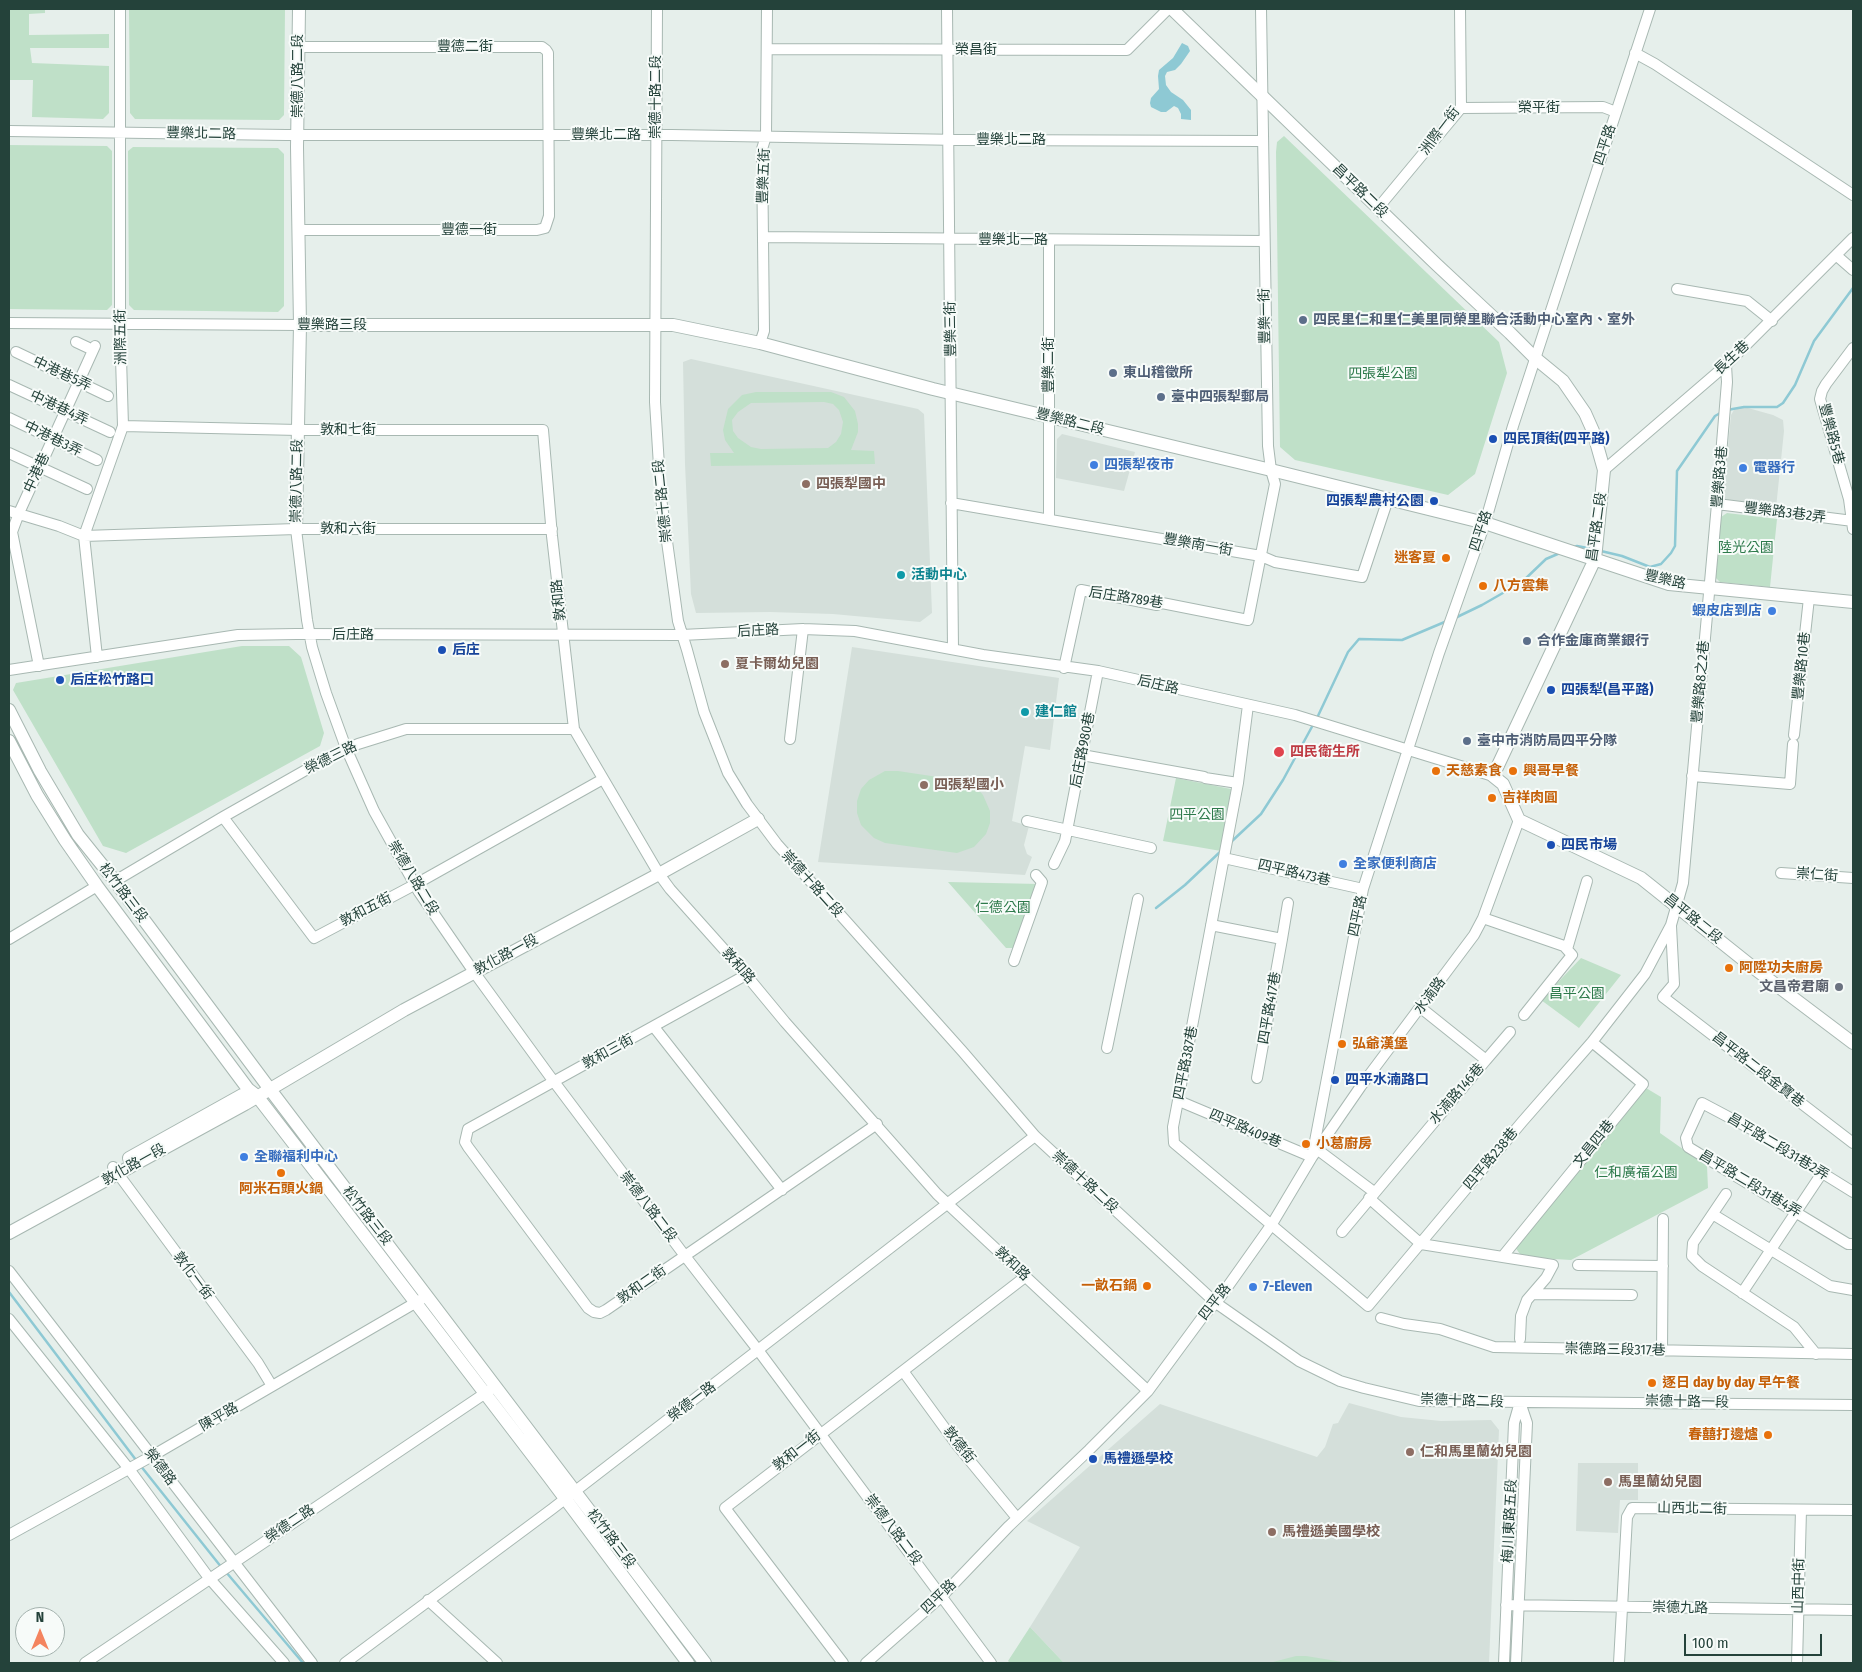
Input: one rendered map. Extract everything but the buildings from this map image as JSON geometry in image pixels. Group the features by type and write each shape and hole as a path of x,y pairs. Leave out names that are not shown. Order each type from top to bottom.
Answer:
{"street":[{"name":"洲際五街","path":"97,657 84,536 123,426 120,323 120,9"},
{"name":"崇德八路二段","path":"299,9 298,230 300,325 296,528 312,647 346,748 374,811 392,845 474,972 684,1256 758,1350 992,1663"},
{"name":"崇德十路二段","path":"657,9 656,402 661,498 678,621 704,712 728,773 758,819 782,850 956,1044 1035,1136 1216,1304 1299,1361 1340,1381 1420,1401 1520,1402"},
{"name":"豐樂五街","path":"760,343 764,331 762,149 766,136 767,9"},
{"name":"豐樂三街","path":"947,9 953,649"},
{"name":"榮昌街","path":"767,49 1127,50 1170,9"},
{"name":"昌平路二段","path":"1170,9 1562,382 1585,413 1594,431 1604,470 1595,559 1493,776"},
{"name":"豐樂一街","path":"1248,620 1275,484 1268,446 1261,9"},
{"name":"洲際一街","path":"1378,208 1461,108 1460,9"},
{"name":"四平路","path":"866,1663 942,1596 1017,1518 1148,1391 1204,1315 1216,1304 1272,1224 1315,1153 1363,889 1407,750 1485,523 1513,426 1650,9"},
{"name":"豐德二街","path":"298,47 542,47 548,53 548,135"},
{"path":"1635,53 1655,64 1853,195"},
{"name":"榮平街","path":"1461,108 1604,108 1616,112"},
{"name":"豐樂北二路","path":"9,131 298,135 656,135 949,140 1262,141"},
{"name":"豐德一街","path":"298,230 537,230 545,228 548,224 548,135"},
{"name":"豐樂北一路","path":"763,237 1264,241"},
{"name":"長生巷","path":"1604,470 1726,365 1853,238"},
{"name":"豐樂二街","path":"1049,240 1049,520"},
{"path":"1837,256 1853,270"},
{"path":"1677,289 1747,301 1772,321"},
{"name":"豐樂路三段","path":"9,323 656,325"},
{"name":"豐樂路二段","path":"656,325 672,325 760,343 1048,417 1485,523"},
{"name":"中港巷","path":"38,666 12,532 14,512 40,467 94,348 76,342"},
{"name":"豐樂路5巷","path":"1853,348 1826,384 1820,399 1849,499 1853,529"},
{"name":"中港巷5弄","path":"16,352 108,396"},
{"name":"豐樂路3巷","path":"1710,588 1727,382 1726,365"},
{"name":"中港巷4弄","path":"9,385 110,432"},
{"name":"中港巷3弄","path":"9,418 97,460"},
{"name":"敦和七街","path":"123,426 298,430 543,430"},
{"name":"敦和路","path":"543,430 574,729 659,874 785,1022 947,1204 1148,1391"},
{"path":"9,453 87,489"},
{"name":"豐樂南一街","path":"951,503 1261,556 1275,562 1362,577 1388,499"},
{"name":"豐樂路3巷2弄","path":"1718,504 1853,521"},
{"path":"14,512 84,536"},
{"name":"豐樂路","path":"1485,523 1666,583 1853,602"},
{"name":"敦和六街","path":"84,536 296,528 552,529"},
{"name":"豐樂路8之2巷","path":"1677,905 1683,884 1710,588"},
{"name":"后庄路789巷","path":"1064,668 1081,590 1248,620"},
{"name":"豐樂路10巷","path":"1692,776 1790,784 1809,598"},
{"path":"790,739 803,629"},
{"name":"后庄路","path":"9,670 238,635 563,636 682,635 803,629 855,631 1064,668 1098,671 1248,706 1296,715 1493,776"},
{"name":"后庄路980巷","path":"1054,864 1067,829 1098,671"},
{"name":"四平路387巷","path":"1248,706 1238,784 1173,1127 1174,1143 1272,1224"},
{"name":"松竹路三段","path":"9,710 63,812 78,835 115,881 269,1088 496,1386 688,1663"},
{"name":"榮德三路","path":"115,881 223,817 346,748 406,729 574,729"},
{"name":"松竹路三段","path":"9,741 37,795 65,840 248,1089 257,1096 484,1393 570,1495 705,1663"},
{"path":"1082,755 1238,784"},
{"path":"1493,776 1503,784 1519,820"},
{"name":"敦和五街","path":"223,817 314,938 416,884 603,779"},
{"name":"敦化路一段","path":"9,1233 238,1097 242,1095 257,1096 404,1010 758,819"},
{"name":"昌平路二段","path":"1519,820 1641,878 1755,969 1853,1043"},
{"name":"水湳路","path":"1315,1153 1361,1086 1474,935 1483,918 1519,820"},
{"path":"1027,821 1150,848"},
{"name":"四平路473巷","path":"1224,858 1363,889"},
{"name":"崇仁街","path":"1780,873 1853,878"},
{"path":"1014,961 1042,882 1036,875"},
{"path":"1567,949 1587,881"},
{"path":"9,939 97,886"},
{"path":"1107,1048 1138,899"},
{"name":"四平路417巷","path":"1257,1078 1288,903"},
{"name":"四平路238巷","path":"1272,1224 1368,1306 1522,1122 1592,1042 1645,974 1671,925 1677,905"},
{"path":"1483,918 1564,946 1572,955 1524,1015"},
{"name":"昌平路二段金寶巷","path":"1671,925 1674,984 1664,997 1853,1143"},
{"path":"1211,926 1282,939"},
{"name":"敦和三街","path":"468,1128 555,1082 746,975"},
{"name":"水湳路146巷","path":"1342,1232 1371,1195 1486,1060 1421,1008"},
{"path":"654,1027 782,1190"},
{"path":"1486,1060 1510,1032"},
{"name":"文昌四巷","path":"1503,1256 1643,1084 1592,1042"},
{"name":"四平路409巷","path":"1178,1101 1315,1153 1371,1195 1421,1244"},
{"name":"昌平路二段31巷2弄","path":"1702,1103 1752,1130 1853,1192"},
{"name":"昌平路二段31巷4弄","path":"1702,1103 1686,1138 1688,1147 1848,1244 1853,1244"},
{"name":"敦和二街","path":"468,1128 465,1142 468,1148 588,1308 600,1313 877,1124"},
{"name":"榮德一路","path":"345,1663 570,1495 1035,1136"},
{"name":"敦化路一段","path":"9,1225 115,1171"},
{"name":"敦化一街","path":"115,1171 258,1363 272,1386"},
{"path":"1742,1292 1822,1172"},
{"path":"1726,1194 1714,1215 1693,1243 1692,1256 1702,1266 1794,1327 1816,1354"},
{"path":"1714,1215 1830,1286 1853,1290"},
{"path":"1662,1351 1664,1219"},
{"path":"1421,1244 1553,1265 1527,1300 1521,1316 1520,1339"},
{"path":"1578,1265 1663,1266"},
{"name":"榮德路","path":"9,1271 312,1663"},
{"name":"敦和一街","path":"843,1663 725,1508 1025,1277"},
{"path":"1533,1294 1632,1295"},
{"name":"陳平路","path":"9,1535 152,1456 428,1296"},
{"name":"崇德路三段317巷","path":"1381,1318 1404,1324 1440,1329 1494,1347 1853,1354"},
{"name":"榮德路","path":"9,1319 129,1469 209,1578 284,1663"},
{"name":"敦德街","path":"904,1370 957,1445 1017,1518"},
{"name":"榮德二路","path":"85,1663 496,1386"},
{"name":"崇德十路一段","path":"1520,1402 1853,1405"},
{"name":"梅川東路五段","path":"1504,1663 1514,1423 1520,1402"},
{"name":"梅川東路五段","path":"1516,1663 1527,1423 1520,1402"},
{"name":"山西北二街","path":"1622,1607 1627,1517 1632,1508 1853,1510"},
{"name":"山西中街","path":"1797,1663 1801,1510"},
{"path":"428,1600 497,1663"},
{"name":"崇德九路","path":"1506,1605 1853,1610"},
{"path":"1620,1663 1622,1607"}],"shaded area":[{"name":"四張犁國中","path":"691,359 918,409 924,414 932,613 920,622 833,614 770,612 696,613 691,594 685,464 683,362"},
{"path":"1748,408 1783,420 1784,431 1776,508 1723,499 1731,415 1734,410"},
{"name":"四張犁夜市","path":"1062,434 1135,452 1124,491 1056,478 1057,439"},
{"name":"四張犁國小","path":"852,647 1059,678 1050,750 1025,746 1012,821 1029,826 1024,845 1027,854 1032,857 1025,875 818,862"},
{"name":"馬禮遜美國學校","path":"1349,1403 1401,1417 1441,1421 1491,1420 1499,1430 1489,1663 1064,1663 1030,1627 1080,1547 1027,1521 1160,1404 1317,1457 1325,1447 1333,1424 1338,1423"},
{"name":"馬里蘭幼兒園","path":"1578,1463 1638,1463 1638,1500 1620,1500 1618,1533 1576,1531"}],"green space":[{"path":"9,9 45,9 45,13 29,14 29,35 109,34 109,48 30,48 32,63 109,66 109,113 103,119 32,117 33,80 9,80"},
{"path":"129,9 285,9 284,115 279,120 135,119 130,113"},
{"name":"四張犁公園","path":"1284,136 1499,342 1507,373 1475,474 1448,495 1295,460 1280,447 1276,152 1277,142"},
{"path":"9,145 107,146 112,151 112,305 107,310 9,309"},
{"path":"133,147 278,148 284,154 284,306 278,312 134,310 129,305 128,151"},
{"path":"756,392 831,392 844,397 855,411 858,424 858,432 851,450 874,451 875,464 711,466 710,453 734,453 725,440 723,430 728,409 742,395","holes":["824,402 833,404 839,410 843,422 841,434 836,442 828,448 761,449 751,447 738,438 733,431 732,420 738,412 751,403"]},
{"name":"陸光公園","path":"1727,513 1777,519 1770,587 1720,582 1715,577 1721,517"},
{"path":"242,646 289,646 301,657 324,733 320,746 126,853 103,846 13,690 16,683"},
{"path":"885,771 898,771 958,780 975,786 983,795 990,811 990,823 986,834 974,847 957,853 885,843 874,838 861,825 857,813 857,801 861,789 869,780"},
{"name":"四平公園","path":"1176,778 1231,789 1221,851 1163,841"},
{"name":"仁德公園","path":"948,882 1039,884 1014,948 1006,948"},
{"name":"昌平公園","path":"1581,958 1621,975 1579,1028 1541,1000"},
{"name":"仁和廣福公園","path":"1646,1088 1661,1097 1660,1133 1707,1166 1708,1188 1571,1260 1522,1257 1515,1247"},
{"path":"1030,1627 1064,1663 1010,1663 1008,1661"},
{"path":"1296,1656 1306,1656 1349,1663 1273,1663"}],"water":[{"path":"1182,43 1188,46 1190,51 1175,70 1167,72 1165,76 1166,85 1191,110 1191,120 1181,119 1178,108 1174,106 1166,112 1161,112 1151,107 1150,103 1151,98 1159,89 1159,70 1173,58"}],"waterway":[{"path":"1727,410 1744,407 1777,407 1783,403 1795,385 1814,341 1853,288"},
{"path":"1601,551 1622,556 1650,567 1661,564 1671,553 1675,546 1677,471 1715,416 1722,412"},
{"path":"1574,547 1593,549"},
{"path":"1455,618 1522,582 1546,559 1560,553"},
{"path":"1317,718 1348,652 1359,639 1402,640 1447,621"},
{"path":"1231,842 1261,814 1283,780 1314,723"},
{"path":"1156,908 1185,885 1221,851"},
{"path":"9,1292 136,1460"},
{"path":"140,1465 222,1568"},
{"path":"226,1572 303,1663"}],"place":[{"name":"四民里仁和里仁美里同榮里聯合活動中心室內、室外","path":"1303,320"},
{"name":"東山稽徵所","path":"1113,373"},
{"name":"臺中四張犁郵局","path":"1161,397"},
{"name":"四民頂街(四平路)","path":"1493,439"},
{"name":"四張犁夜市","path":"1094,465"},
{"name":"電器行","path":"1743,468"},
{"name":"四張犁國中","path":"806,484"},
{"name":"四張犁農村公園","path":"1434,501"},
{"name":"迷客夏","path":"1446,558"},
{"name":"活動中心","path":"901,575"},
{"name":"八方雲集","path":"1483,586"},
{"name":"蝦皮店到店","path":"1772,611"},
{"name":"合作金庫商業銀行","path":"1527,641"},
{"name":"后庄","path":"442,650"},
{"name":"夏卡爾幼兒園","path":"725,664"},
{"name":"后庄松竹路口","path":"60,680"},
{"name":"四張犁(昌平路)","path":"1551,690"},
{"name":"建仁館","path":"1025,712"},
{"name":"臺中市消防局四平分隊","path":"1467,741"},
{"name":"四民衛生所","path":"1279,752"},
{"name":"天慈素食","path":"1436,771"},
{"name":"興哥早餐","path":"1513,771"},
{"name":"四張犁國小","path":"924,785"},
{"name":"吉祥肉圓","path":"1492,798"},
{"name":"四民市場","path":"1551,845"},
{"name":"全家便利商店","path":"1343,864"},
{"name":"阿陞功夫廚房","path":"1729,968"},
{"name":"文昌帝君廟","path":"1839,987"},
{"name":"弘爺漢堡","path":"1342,1044"},
{"name":"四平水湳路口","path":"1335,1080"},
{"name":"小葛廚房","path":"1306,1144"},
{"name":"全聯福利中心","path":"244,1157"},
{"name":"阿米石頭火鍋","path":"281,1173"},
{"name":"一畝石鍋","path":"1147,1286"},
{"name":"7-Eleven","path":"1253,1287"},
{"name":"逐日 day by day 早午餐","path":"1652,1383"},
{"name":"春囍打邊爐","path":"1768,1435"},
{"name":"仁和馬里蘭幼兒園","path":"1410,1452"},
{"name":"馬禮遜學校","path":"1093,1459"},
{"name":"馬里蘭幼兒園","path":"1608,1482"},
{"name":"馬禮遜美國學校","path":"1272,1532"}]}
